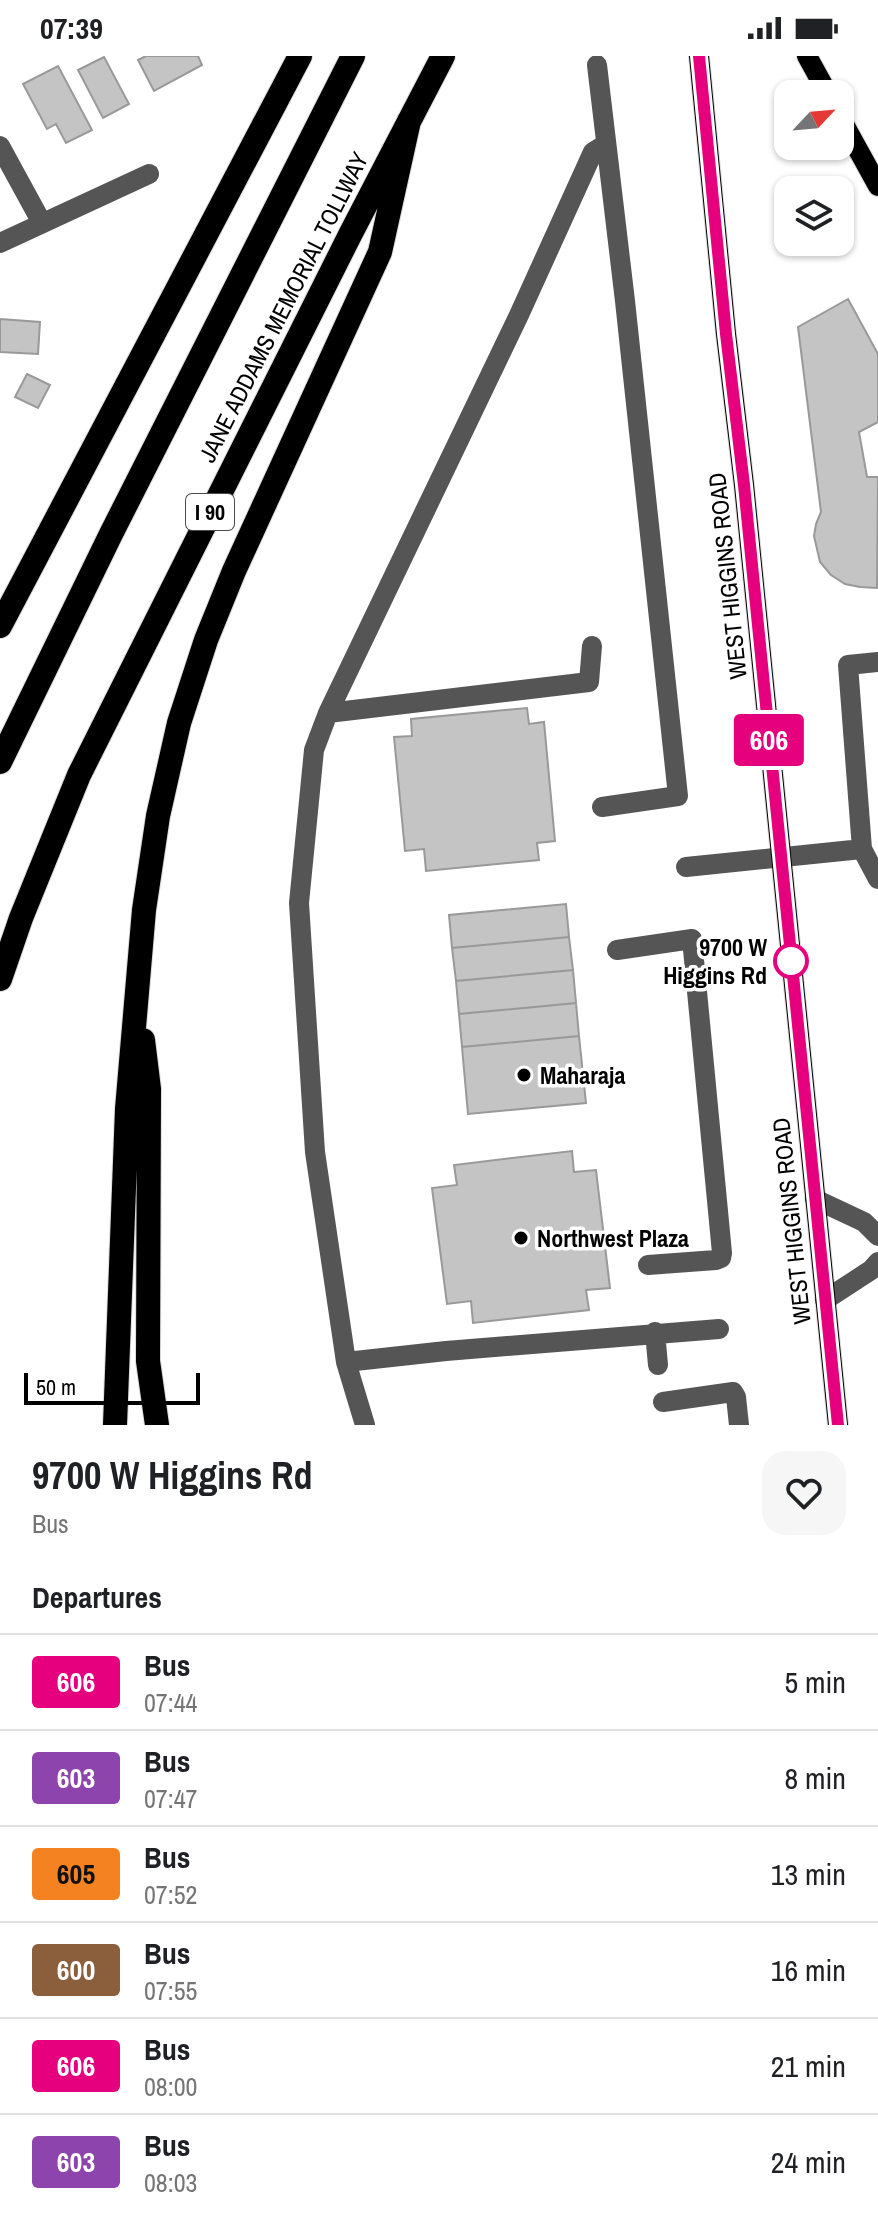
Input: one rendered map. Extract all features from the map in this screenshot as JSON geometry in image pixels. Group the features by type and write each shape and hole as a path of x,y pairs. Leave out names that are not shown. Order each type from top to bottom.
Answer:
{"highway":[{"path":"0,626 300,56"},
{"name":"JANE ADDAMS MEMORIAL TOLLWAY","path":"0,762 111,534 353,56"},
{"name":"JANE ADDAMS MEMORIAL TOLLWAY","path":"0,979 21,918 79,775 279,374 443,56"},
{"path":"115,1425 127,1109 144,910 158,816 179,723 206,640 234,571 380,252 409,121"},
{"path":"136,988 149,1089 148,1361 157,1425"}],"main road":[{"name":"WEST HIGGINS ROAD","path":"699,56 838,1425"},
{"path":"807,56 820,80"},
{"path":"854,142 878,186"}],"street":[{"path":"597,65 678,796 602,807"},
{"path":"365,1425 346,1362 315,1152 299,903 314,750 328,713 519,315 593,152 606,144"},
{"path":"0,146 42,223"},
{"path":"0,243 149,174"},
{"path":"328,713 589,682 592,646"},
{"path":"878,662 848,665 862,849 878,879"},
{"path":"686,867 862,849"},
{"path":"617,950 692,939 722,1253 721,1258 716,1260 648,1265"},
{"path":"815,1199 864,1222 878,1236"},
{"path":"825,1300 871,1270 878,1262"},
{"path":"346,1362 655,1332 719,1329"},
{"path":"655,1332 658,1365"},
{"path":"663,1402 733,1392 739,1425"}],"building":[{"path":"146,56 198,56 202,65 154,91 138,60"},
{"path":"104,57 129,104 103,118 78,70"},
{"path":"58,66 92,130 66,143 56,124 47,129 23,84"},
{"path":"848,299 878,354 878,422 859,432 867,477 878,477 877,588 845,584 831,575 820,562 814,536 821,512 798,327"},
{"path":"0,319 40,322 38,354 0,352"},
{"path":"27,374 50,385 38,408 15,397"},
{"path":"527,708 529,724 544,722 555,841 537,843 539,860 426,871 424,849 405,851 394,737 412,736 411,719"},
{"path":"566,904 569,937 452,948 449,915"},
{"path":"569,937 573,970 456,981 452,948"},
{"path":"573,970 576,1003 459,1014 456,981"},
{"path":"576,1003 579,1036 462,1047 459,1014"},
{"name":"Maharaja","path":"579,1036 586,1103 468,1114 462,1047"},
{"name":"Northwest Plaza","path":"572,1151 574,1172 596,1170 610,1288 586,1290 589,1310 473,1323 471,1301 447,1304 432,1188 457,1185 454,1165"}],"bus line":[{"name":"606","path":"699,56 838,1425"}],"place":[{"name":"9700 W Higgins Rd","path":"791,961"},
{"name":"Maharaja","path":"524,1075"},
{"name":"Northwest Plaza","path":"521,1238"}]}
